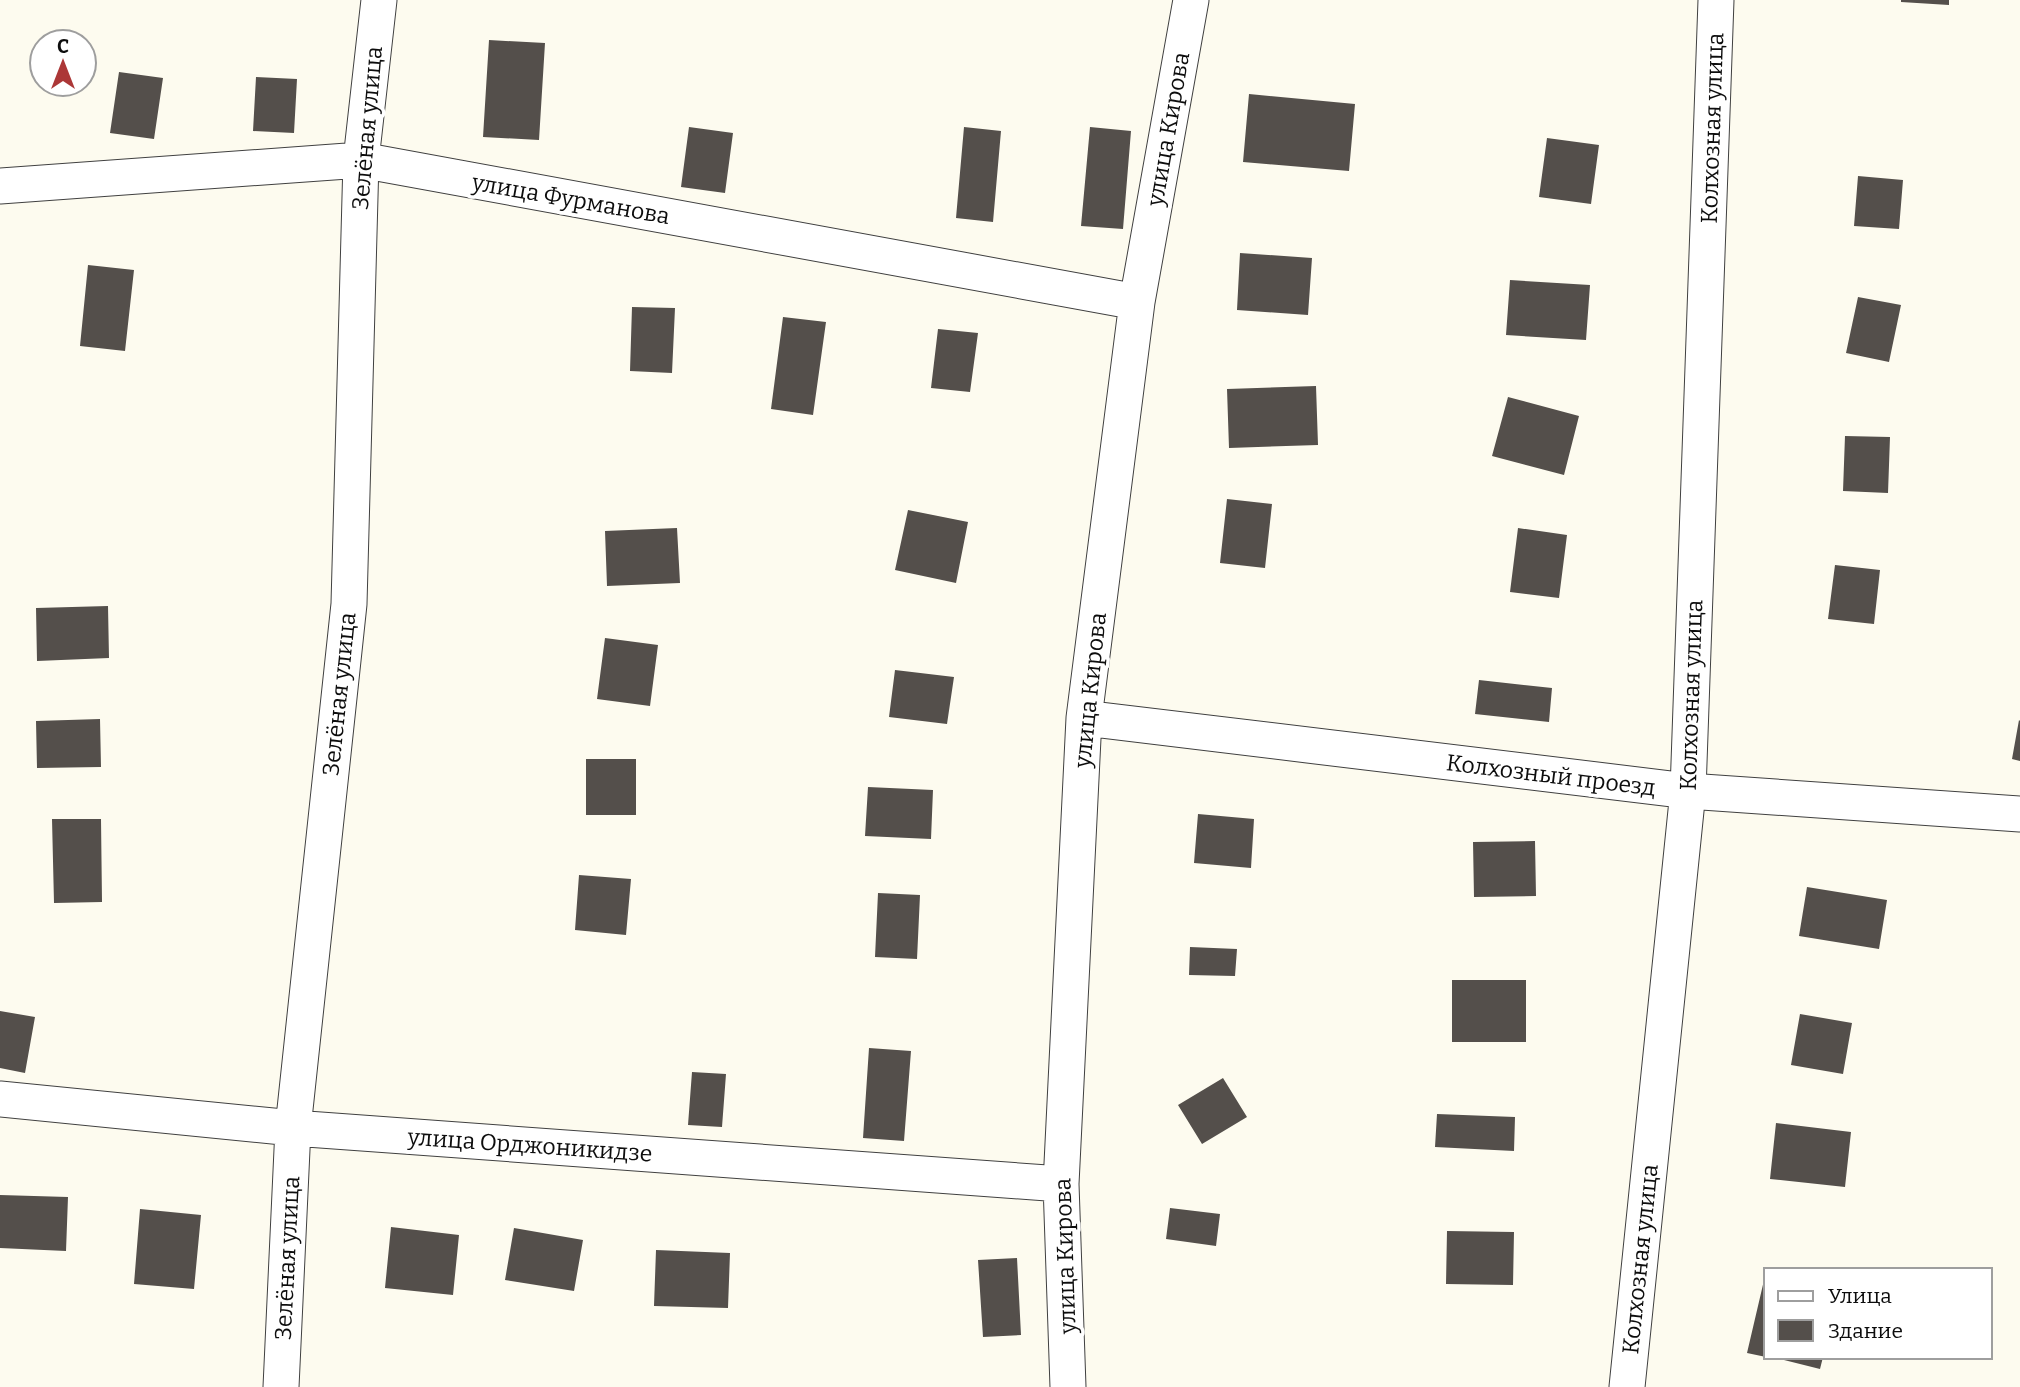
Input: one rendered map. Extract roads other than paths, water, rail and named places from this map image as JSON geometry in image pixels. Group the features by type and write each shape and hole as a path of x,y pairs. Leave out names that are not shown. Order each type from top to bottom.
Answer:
{"street":[{"name":"Зелёная улица","path":"281,1387 293,1128 349,604 361,160 379,0"},
{"name":"улица Кирова","path":"1068,1387 1061,1184 1084,718 1138,302 1191,0"},
{"name":"Колхозная улица","path":"1627,1387 1688,791 1716,0"},
{"name":"улица Фурманова","path":"0,186 361,160 1138,302"},
{"name":"Колхозный проезд","path":"1084,718 1688,791 2020,814"},
{"name":"улица Орджоникидзе","path":"0,1099 293,1128 1061,1184"}]}
